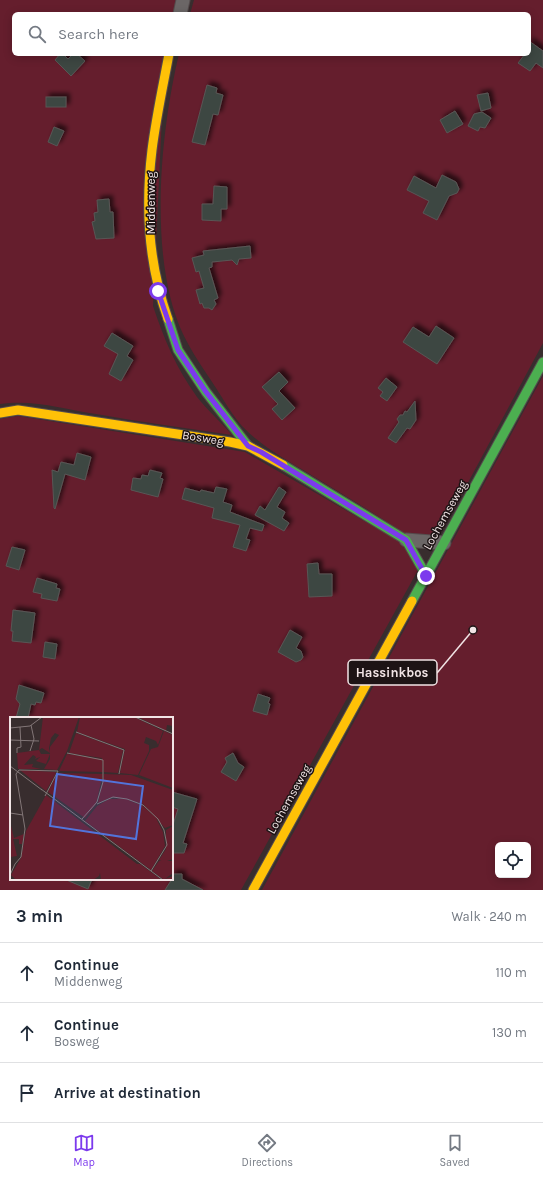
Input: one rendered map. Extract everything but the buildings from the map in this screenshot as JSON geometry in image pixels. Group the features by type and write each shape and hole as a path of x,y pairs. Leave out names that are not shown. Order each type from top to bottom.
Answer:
{"street":[{"path":"180,12 183,0"},
{"name":"Middenweg","path":"169,56 152,151 149,226 158,291 178,350 206,392 248,446"},
{"name":"Lochemseweg","path":"253,890 543,362"},
{"name":"Bosweg","path":"0,413 18,410 248,446 261,452 406,540 444,543"},
{"name":"Bosweg","path":"406,540 426,576"}],"shaded area":[{"path":"0,0 181,0 178,12 12,12 12,56 165,56 153,306 166,342 183,375 201,402 232,435 130,420 48,405 24,403 0,404"},
{"path":"194,0 543,0 543,343 442,531 433,538 406,534 257,440 235,417 190,348 172,304 165,270 161,233 163,158 172,86 179,56 531,56 531,12 191,12"},
{"path":"543,376 543,890 262,890"},
{"path":"18,416 245,452 402,543 418,570 241,890 0,890 0,419"}],"traffic: fast":[{"path":"168,319 178,350 206,392 248,446"},
{"path":"412,601 543,362"},
{"path":"283,465 406,540 426,575"}],"traffic: slow":[{"path":"168,319 156,278 150,236 149,193 154,138 169,56"},
{"path":"0,413 18,410 230,442 248,446 283,465"},
{"path":"253,890 412,601"}],"place":[{"name":"Hassinkbos","path":"473,630"}],"route":[{"path":"158,291 178,350 206,392 248,446 261,452 406,540 426,576"}]}
